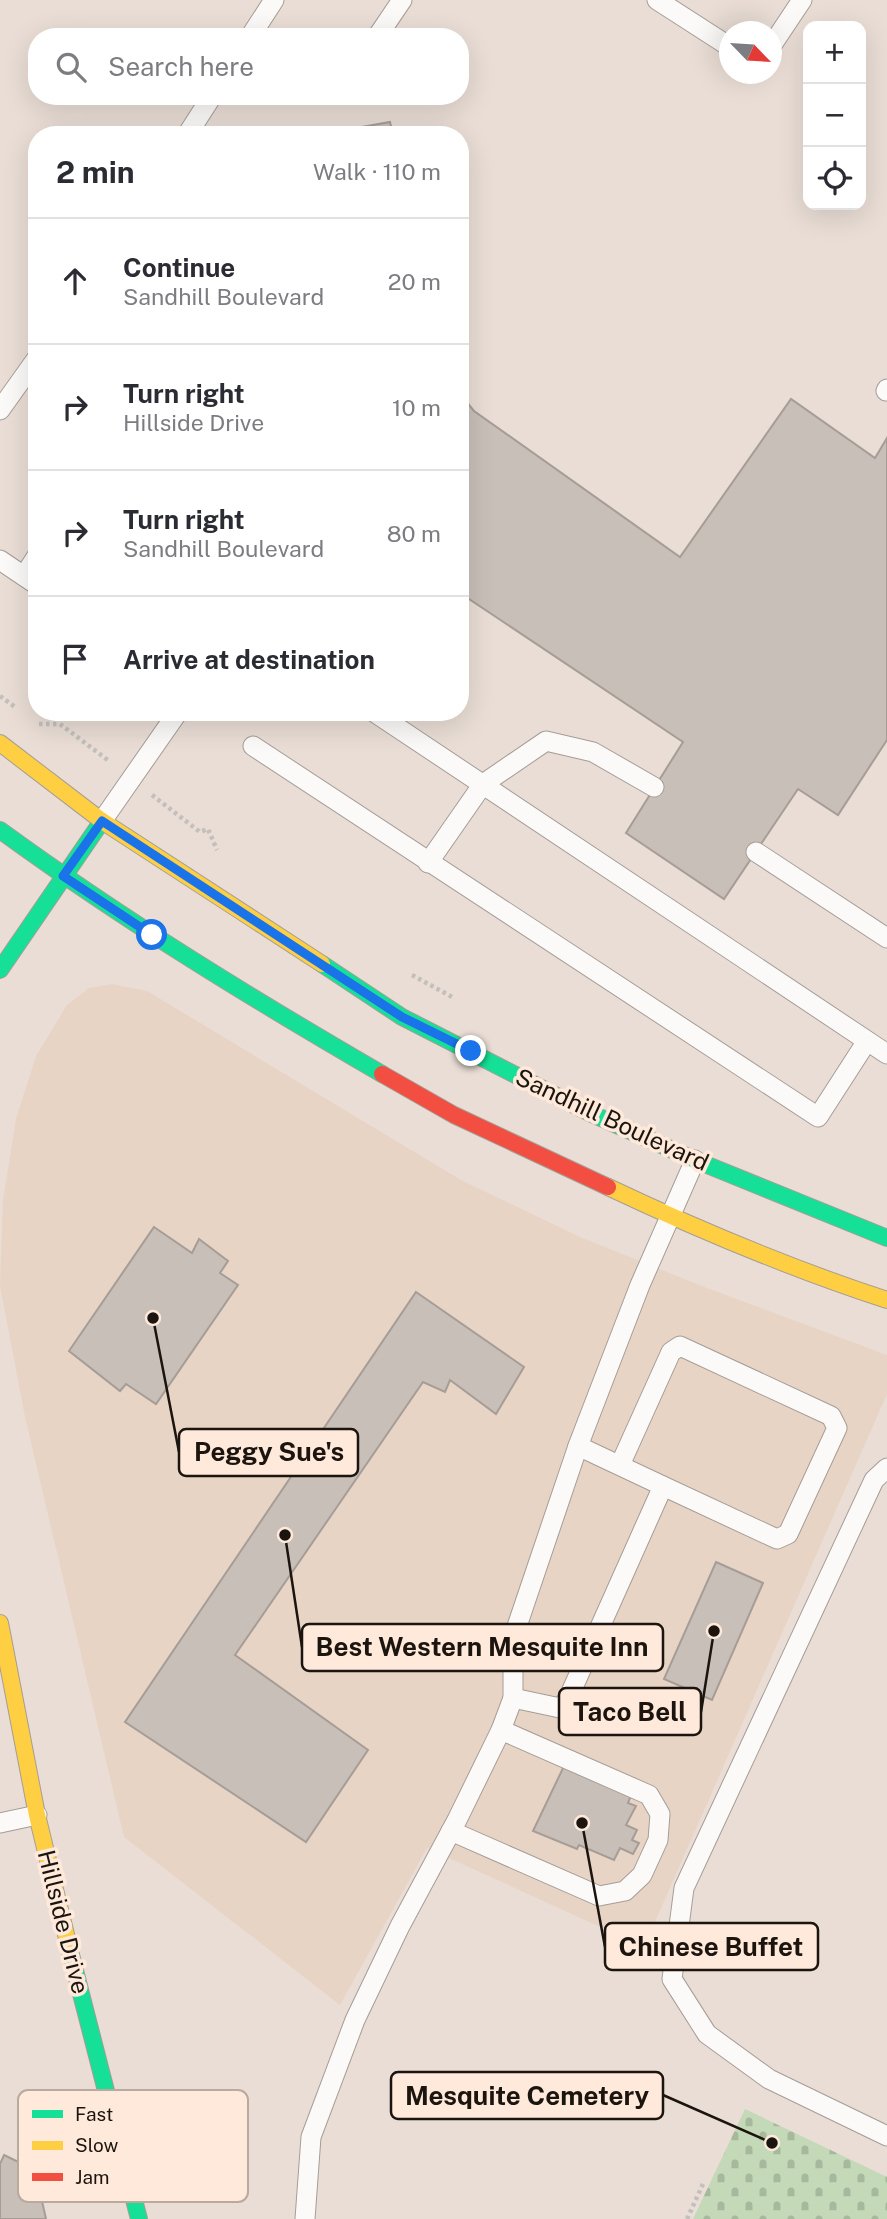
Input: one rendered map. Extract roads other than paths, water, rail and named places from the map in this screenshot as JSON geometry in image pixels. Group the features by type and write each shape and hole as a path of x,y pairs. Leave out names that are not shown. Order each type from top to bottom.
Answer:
{"main road":[{"name":"Sandhill Boulevard","path":"0,744 102,821 402,1017 590,1113 695,1160 882,1236"},
{"path":"0,970 102,821"},
{"path":"0,830 152,935 418,1096 669,1216 826,1280 887,1300"},
{"name":"Hillside Drive","path":"0,1623 37,1815 105,2090"},
{"name":"Hillside Drive","path":"135,2202 139,2219"}],"lane":[{"path":"256,28 274,0"},
{"path":"383,28 402,0"},
{"path":"782,30 802,0"},
{"path":"670,4 719,39"},
{"path":"193,126 206,105"},
{"path":"0,410 28,371"},
{"path":"0,560 28,579"},
{"path":"102,821 172,721"},
{"path":"388,721 887,1054"},
{"path":"428,863 483,784 546,741 593,752 654,788"},
{"path":"253,746 818,1117 867,1041"},
{"path":"756,852 886,935"},
{"path":"305,2219 311,2137 355,2020 501,1730 513,1698 513,1638 578,1446 640,1285 695,1160"},
{"path":"882,1236 887,1211"},
{"path":"578,1446 777,1539 788,1534 837,1428 831,1416 680,1346 671,1352 620,1465"},
{"path":"887,1468 874,1480 684,1888 672,1979 707,2034 769,2079 887,2136"},
{"path":"513,1698 561,1707 567,1701 663,1486"},
{"path":"451,1831 599,1896 625,1891 642,1875 658,1840 660,1814 649,1795 501,1730"},
{"path":"0,1823 37,1815"}],"place":[{"name":"Peggy Sue's","path":"153,1318"},
{"name":"Best Western Mesquite Inn","path":"285,1535"},
{"name":"Taco Bell","path":"714,1631"},
{"name":"Chinese Buffet","path":"582,1823"},
{"name":"Mesquite Cemetery","path":"772,2143"}]}
